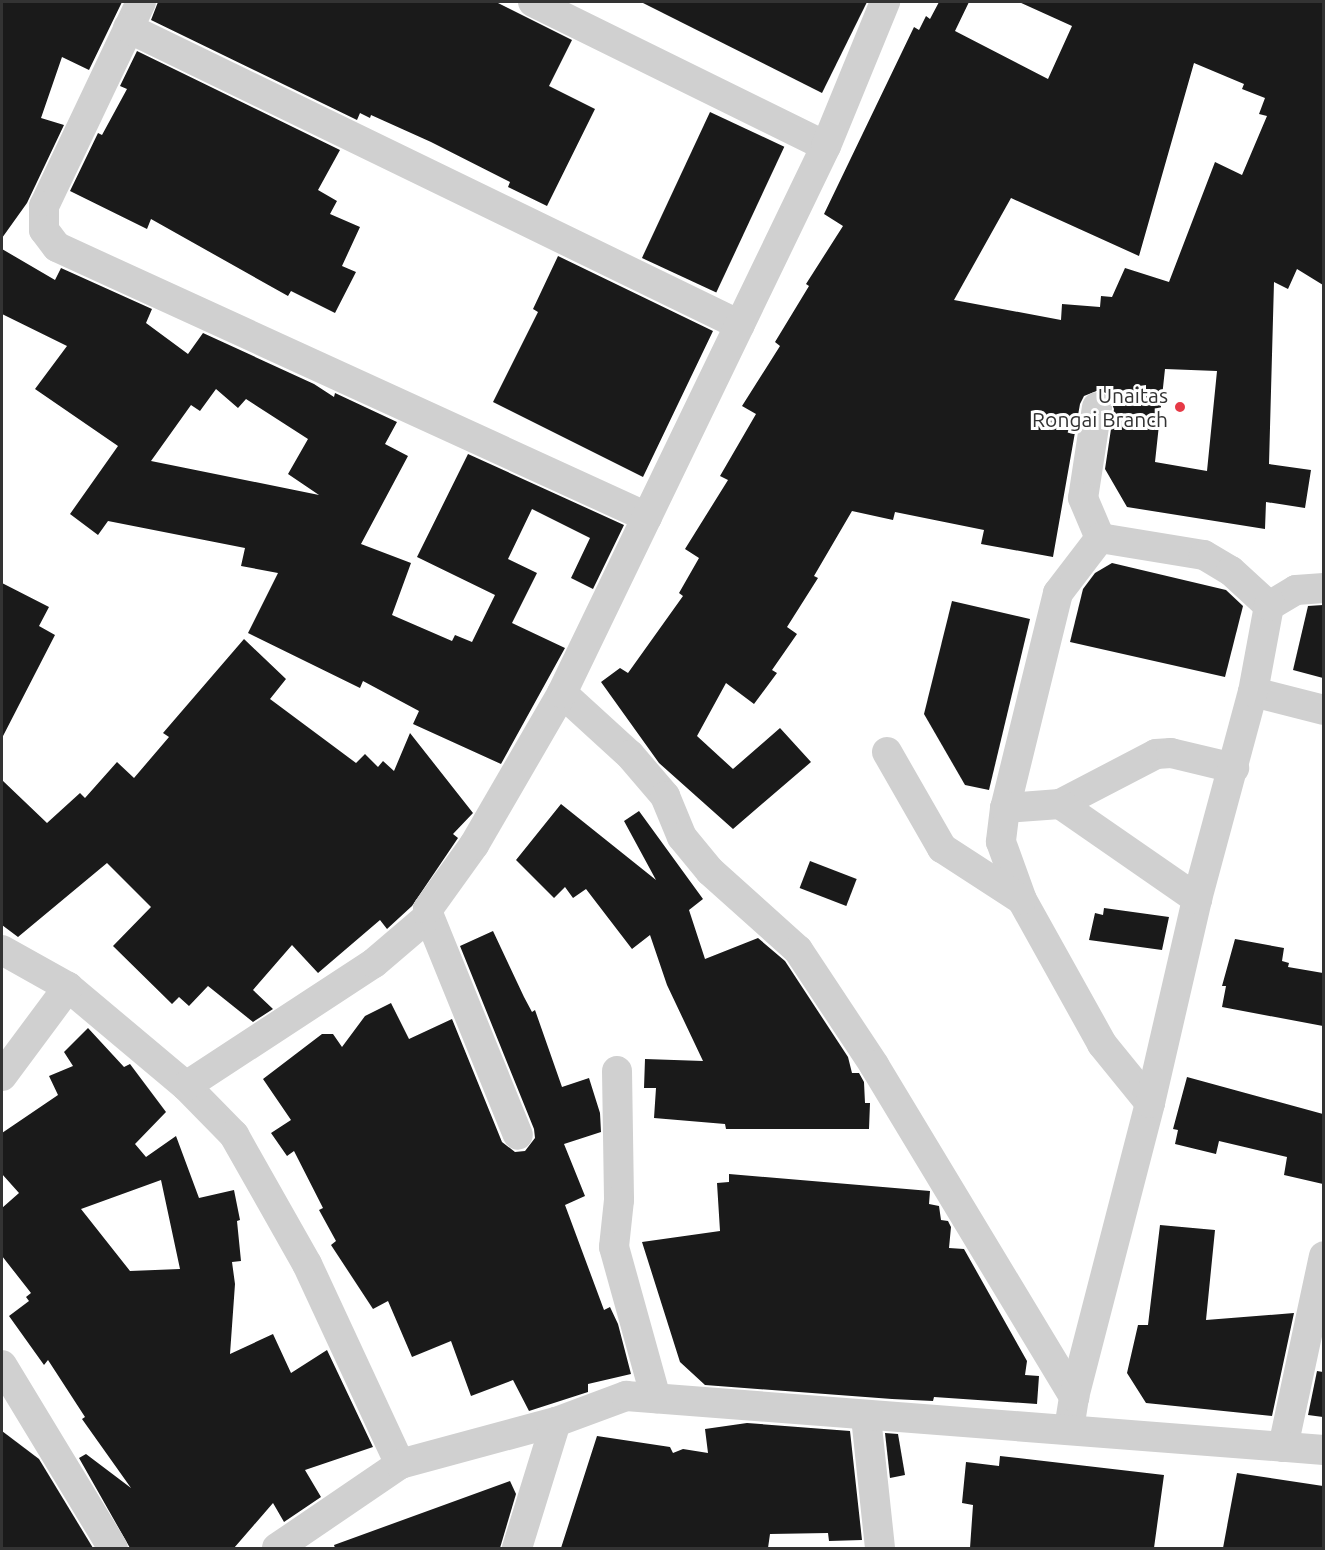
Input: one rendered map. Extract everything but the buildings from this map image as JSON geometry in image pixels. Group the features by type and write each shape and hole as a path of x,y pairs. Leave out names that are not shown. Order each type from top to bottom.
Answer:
{"street":[{"path":"141,2 44,206 44,230 57,247 647,517"},
{"path":"533,2 826,146"},
{"path":"518,1135 428,909 474,845 562,693 826,146 883,2"},
{"path":"128,28 740,325"},
{"path":"1097,407 1083,498 1100,538"},
{"path":"1069,1429 1074,1397 1150,1103 1197,899 1234,768 1268,632 1269,606 1231,571 1204,555 1100,538"},
{"path":"1100,538 1058,593 1005,808 1002,843 1022,900 1101,1044 1150,1103"},
{"path":"1269,606 1296,590 1323,582"},
{"path":"1253,692 1323,710"},
{"path":"562,693 630,755 665,796 682,837 710,871 798,950 874,1065 1074,1397"},
{"path":"887,752 942,848 1022,900"},
{"path":"1005,808 1060,804 1156,754 1171,753 1234,768"},
{"path":"1060,804 1197,899"},
{"path":"186,1086 374,963 429,916"},
{"path":"2,950 68,987 186,1086 234,1135 302,1254 400,1464"},
{"path":"2,1076 68,987"},
{"path":"617,1071 619,1200 614,1247 656,1398"},
{"path":"1283,1447 1323,1256"},
{"path":"2,1365 113,1548"},
{"path":"277,1548 309,1537 400,1464 556,1422 626,1396 866,1417 1069,1429 1323,1450"},
{"path":"866,1417 880,1548"},
{"path":"517,1548 556,1422"}],"place":[{"name":"Unaitas Rongai Branch","path":"1180,407"}]}
